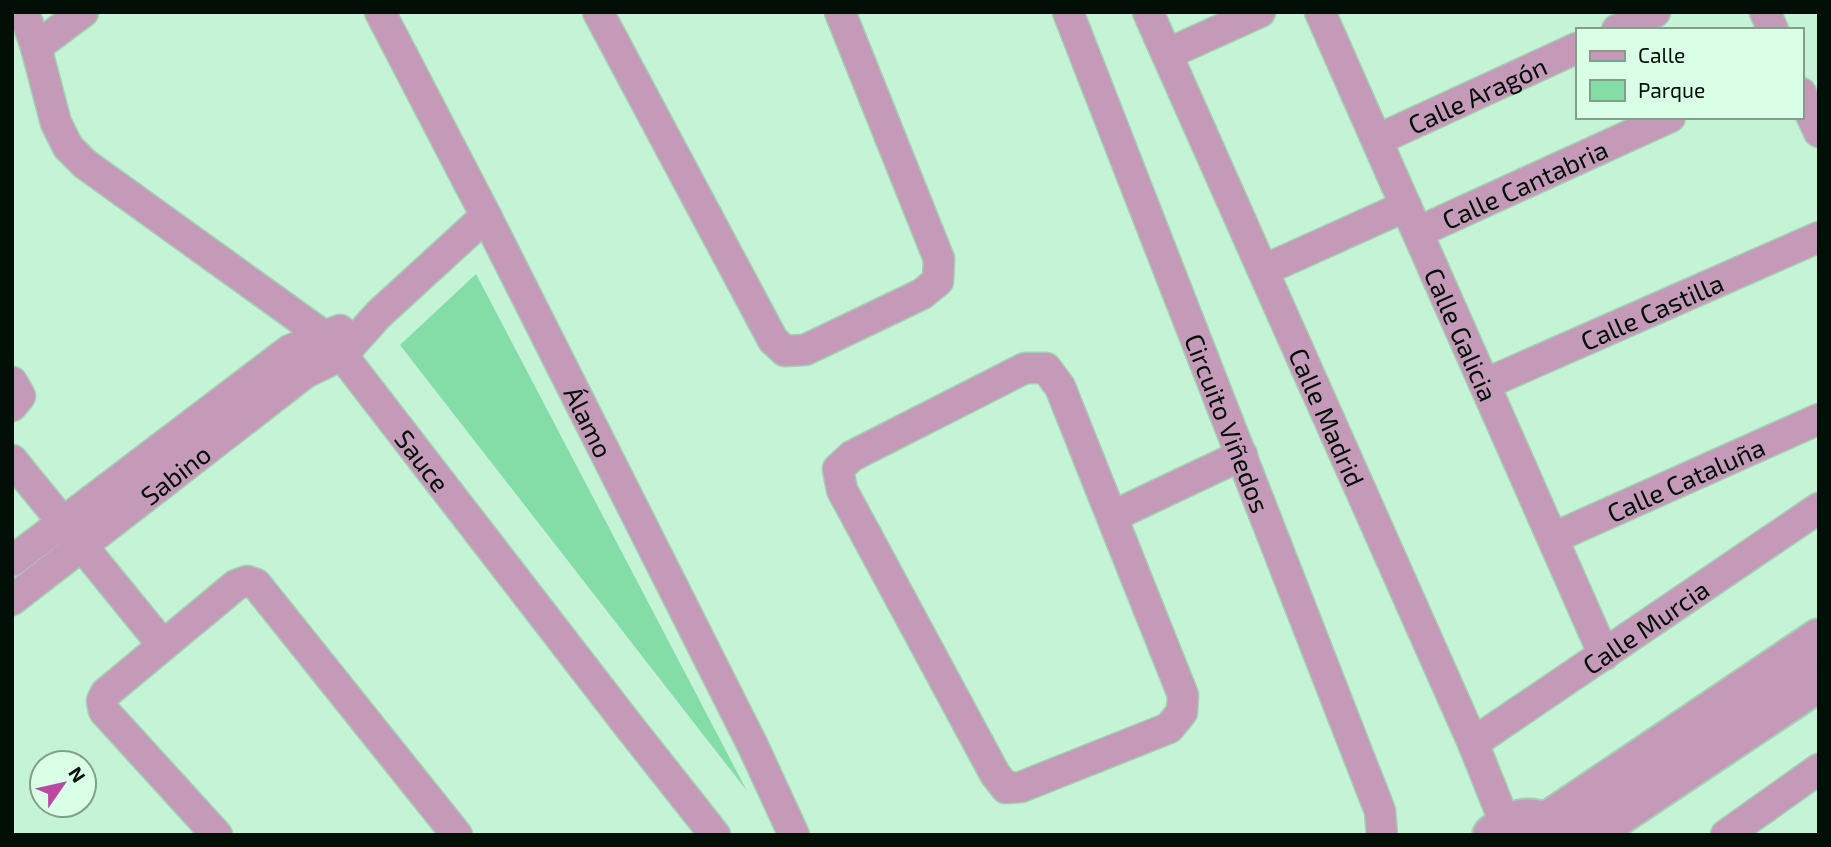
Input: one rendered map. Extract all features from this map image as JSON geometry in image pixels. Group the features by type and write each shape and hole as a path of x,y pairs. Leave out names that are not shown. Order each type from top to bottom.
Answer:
{"street":[{"path":"23,12 37,47 83,12"},
{"name":"Álamo","path":"380,12 752,744 794,835"},
{"path":"598,12 773,340 785,351 805,349 922,294 938,281 939,259 840,12"},
{"name":"Circuito Viñedos","path":"1068,12 1380,811 1382,835"},
{"name":"Calle Madrid","path":"1148,12 1473,743 1498,829"},
{"path":"1167,54 1260,12"},
{"name":"Calle Galicia","path":"1320,12 1604,654"},
{"path":"1621,28 1655,12"},
{"path":"1765,12 1772,28"},
{"name":"Sauce","path":"37,47 56,123 68,147 85,163 333,346 715,835"},
{"name":"Calle Aragón","path":"1377,140 1576,48"},
{"path":"1803,97 1819,132"},
{"name":"Calle Cantabria","path":"1264,270 1412,219 1665,119"},
{"path":"333,346 379,314 486,216"},
{"name":"Calle Castilla","path":"1485,384 1819,237"},
{"name":"Sabino","path":"12,561 290,350 333,346"},
{"name":"Sabino","path":"12,600 305,373 333,346"},
{"path":"1025,368 1046,368 1060,387 1113,516 1183,695 1182,712 1169,728 1021,787 1006,788 995,774 842,490 838,469 852,456 1025,368"},
{"path":"12,382 20,396 12,406"},
{"name":"Calle Cataluña","path":"1553,538 1819,419"},
{"path":"1113,516 1242,455"},
{"path":"12,460 162,644"},
{"name":"Calle Murcia","path":"1473,743 1819,508"},
{"path":"217,835 104,710 102,701 106,693 162,644 236,585 247,582 257,584 457,835"},
{"path":"1498,829 1525,817 1553,828 1819,638"},
{"path":"1590,835 1819,682"},
{"path":"1726,835 1819,769"}],"green space":[{"path":"476,274 747,791 400,345"}]}
